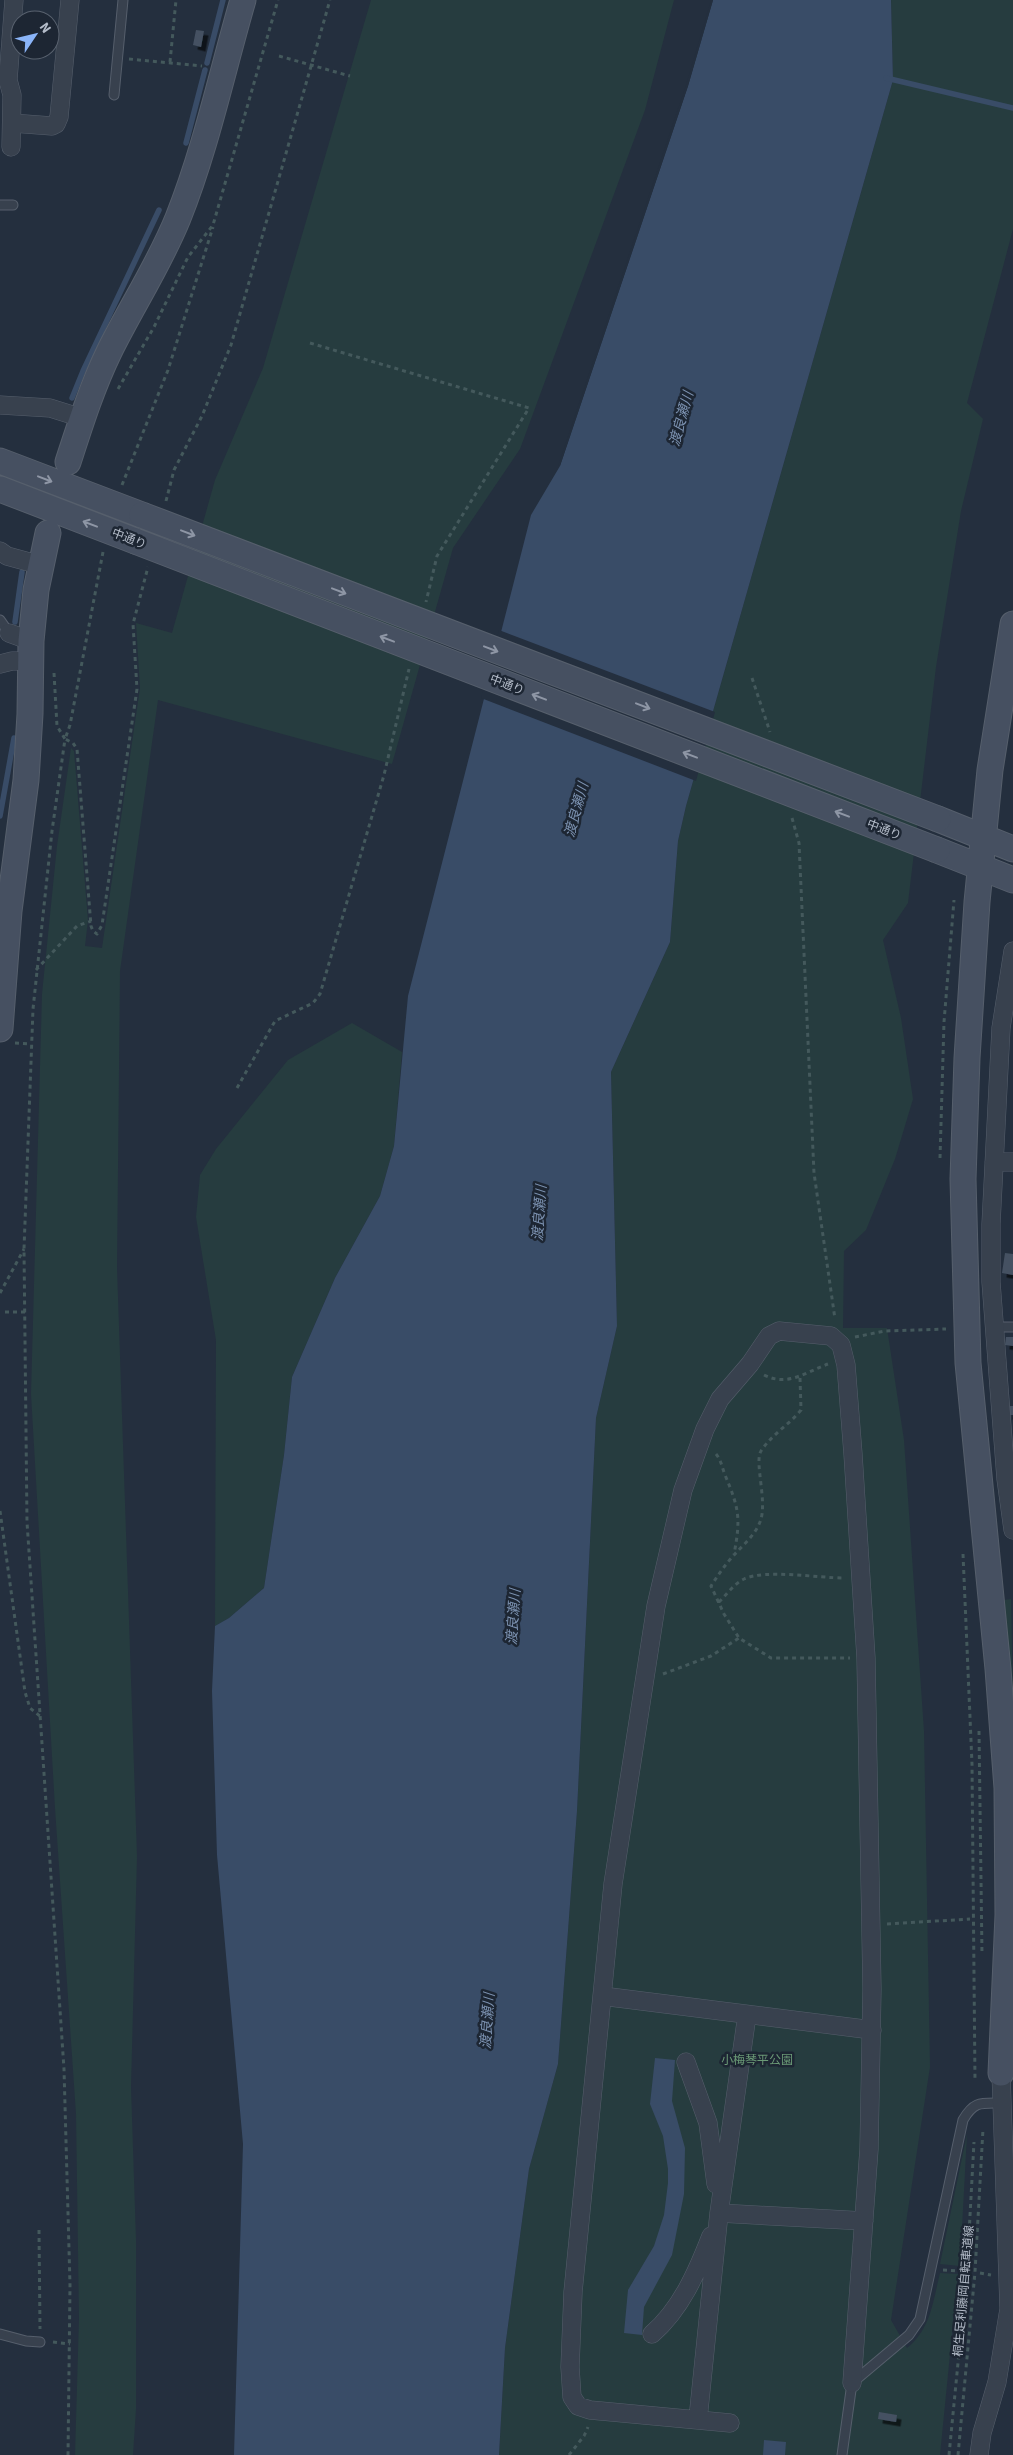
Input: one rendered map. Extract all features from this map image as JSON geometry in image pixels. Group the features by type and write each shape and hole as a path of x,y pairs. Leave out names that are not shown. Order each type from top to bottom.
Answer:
{"street":[{"path":"11,147 12,95 8,80 14,0"},
{"path":"12,123 52,126 56,124 59,117 70,0"},
{"path":"68,462 82,418 109,352 152,276 178,218 200,151 243,0"},
{"path":"0,405 50,408 82,418"},
{"path":"0,461 1013,849"},
{"name":"中通り","path":"0,489 1013,880"},
{"path":"0,664 12,661 48,534"},
{"path":"0,551 7,556 40,565"},
{"path":"979,2455 982,2433 997,2382 1007,2328 1011,2274 1001,2103 1008,1915 1007,1788 998,1669 968,1364 963,1179 977,902 982,868 990,770 1013,624"},
{"path":"0,1029 9,911 26,780 30,714 17,639"},
{"path":"1013,951 994,1162 991,1272 994,1327 1010,1478 1013,1530"},
{"path":"994,1162 1013,1162"},
{"path":"730,2423 590,2410 578,2406 572,2397 570,2367 573,2292 614,1884 656,1606 683,1490 704,1429 720,1399 750,1364 769,1336 779,1331 831,1336 838,1340 846,1364 862,1577 866,1658 872,2030 869,2149 852,2383"},
{"path":"602,1996 872,2030"},
{"path":"698,2419 719,2212 747,2015"},
{"path":"652,2334 661,2326 692,2280 719,2212 708,2123 686,2062"},
{"path":"719,2212 864,2221"}],"lane":[{"path":"114,95 123,0"},
{"path":"0,204 12,205"},
{"path":"994,1327 1013,1327"},
{"path":"842,2455 852,2383 909,2335 920,2319 963,2120 969,2110 979,2103 1001,2103"},
{"path":"0,2334 26,2342 40,2342"}],"path":[{"path":"170,62 176,0"},
{"path":"279,56 350,76"},
{"path":"128,59 202,66"},
{"path":"120,490 168,370 213,225"},
{"path":"310,343 528,408 437,556 424,611"},
{"path":"68,2455 70,2344 64,2069 42,1718 27,1522 24,1249 31,1044 36,971 65,739 70,725 99,568 105,547"},
{"path":"236,1088 275,1021 313,1003 320,994 384,775 410,665"},
{"path":"54,670 57,726 65,739"},
{"path":"752,678 772,741"},
{"path":"792,815 799,843 814,1173 838,1340 885,1332 942,1329"},
{"path":"36,971 77,926 90,921"},
{"path":"23,1043 31,1044"},
{"path":"0,1293 24,1249"},
{"path":"5,1312 25,1312"},
{"path":"750,1364 758,1373 769,1378 787,1380 800,1378 834,1362 846,1364"},
{"path":"800,1378 801,1410 774,1434 760,1452 758,1460 762,1482 761,1521 755,1532 734,1555 711,1586 739,1638 771,1658 866,1658"},
{"path":"698,1447 716,1454 732,1489 739,1517 734,1555"},
{"path":"0,1511 25,1692 30,1708 42,1718"},
{"path":"719,1602 743,1579 761,1573 812,1578 862,1577"},
{"path":"644,1680 711,1656 739,1638"},
{"path":"871,1925 970,1919"},
{"name":"桐生足利藤岡自転車道線","path":"958,2455 975,2272 983,2128"},
{"path":"949,2455 967,2271 974,2138"},
{"path":"39,2230 40,2342"},
{"path":"942,2270 962,2271"},
{"path":"980,2273 990,2275"},
{"path":"62,2342 70,2344"},
{"path":"569,2455 584,2436 590,2410"}],"green space":[{"path":"371,0 674,0 645,110 520,449 453,548 392,764 158,700 120,971 117,1268 137,1856 131,2087 136,2240 136,2409 133,2455 75,2455 79,2318 76,2114 55,1808 31,1394 42,994 57,846 71,748 74,751 88,920 85,946 102,948 140,688 136,623 172,633 215,480 263,368"},
{"name":"小梅琴平公園","path":"891,0 1013,0 1013,229 967,403 983,419 961,511 936,667 908,903 883,940 901,1018 913,1099 895,1159 866,1230 844,1251 843,1328 887,1328 904,1440 924,1731 930,2067 891,2320 907,2348 921,2332 930,2314 940,2273 958,2274 940,2455 499,2455 505,2348 529,2169 558,2064 577,1811 596,1418 617,1326 611,1072 670,942 678,841 686,806 893,80"},
{"path":"352,1023 402,1052 394,1146 380,1196 335,1278 292,1377 284,1455 264,1588 229,1618 215,1626 216,1340 196,1217 200,1175 216,1149 288,1060"},
{"path":"1011,1599 1013,1705 1004,1600"},
{"path":"967,2134 960,2266 940,2264"}],"water":[{"name":"渡良瀬川","path":"713,0 891,0 893,80 686,806 678,841 670,942 611,1072 617,1326 596,1418 577,1811 558,2064 529,2169 505,2348 499,2455 234,2455 243,2144 217,1855 212,1691 215,1626 229,1618 264,1588 284,1455 292,1377 335,1278 380,1196 394,1146 408,996 531,515 560,466 688,86"},
{"path":"655,2058 675,2060 672,2101 685,2148 684,2194 672,2255 644,2307 642,2335 624,2333 628,2290 654,2246 664,2215 668,2183 663,2136 650,2104"},
{"path":"764,2440 786,2442 785,2455 763,2455"}],"pier":[{"path":"711,0 713,0 688,86 560,466 558,466 686,85"},
{"path":"499,630 715,712 696,781 481,698"}],"building":[{"path":"196,30 204,31 201,47 193,45"},
{"path":"1005,1253 1013,1254 1013,1275 1002,1273"},
{"path":"1006,1337 1013,1337 1013,1346 1005,1345"},
{"path":"1009,1406 1013,1406 1013,1415 1008,1415"},
{"path":"879,2412 897,2415 896,2422 878,2419"}],"waterway":[{"path":"207,63 223,0"},
{"path":"186,143 205,70"},
{"path":"886,78 1013,108"},
{"path":"72,398 159,210"},
{"path":"15,622 22,572"},
{"path":"0,816 14,738"}]}
